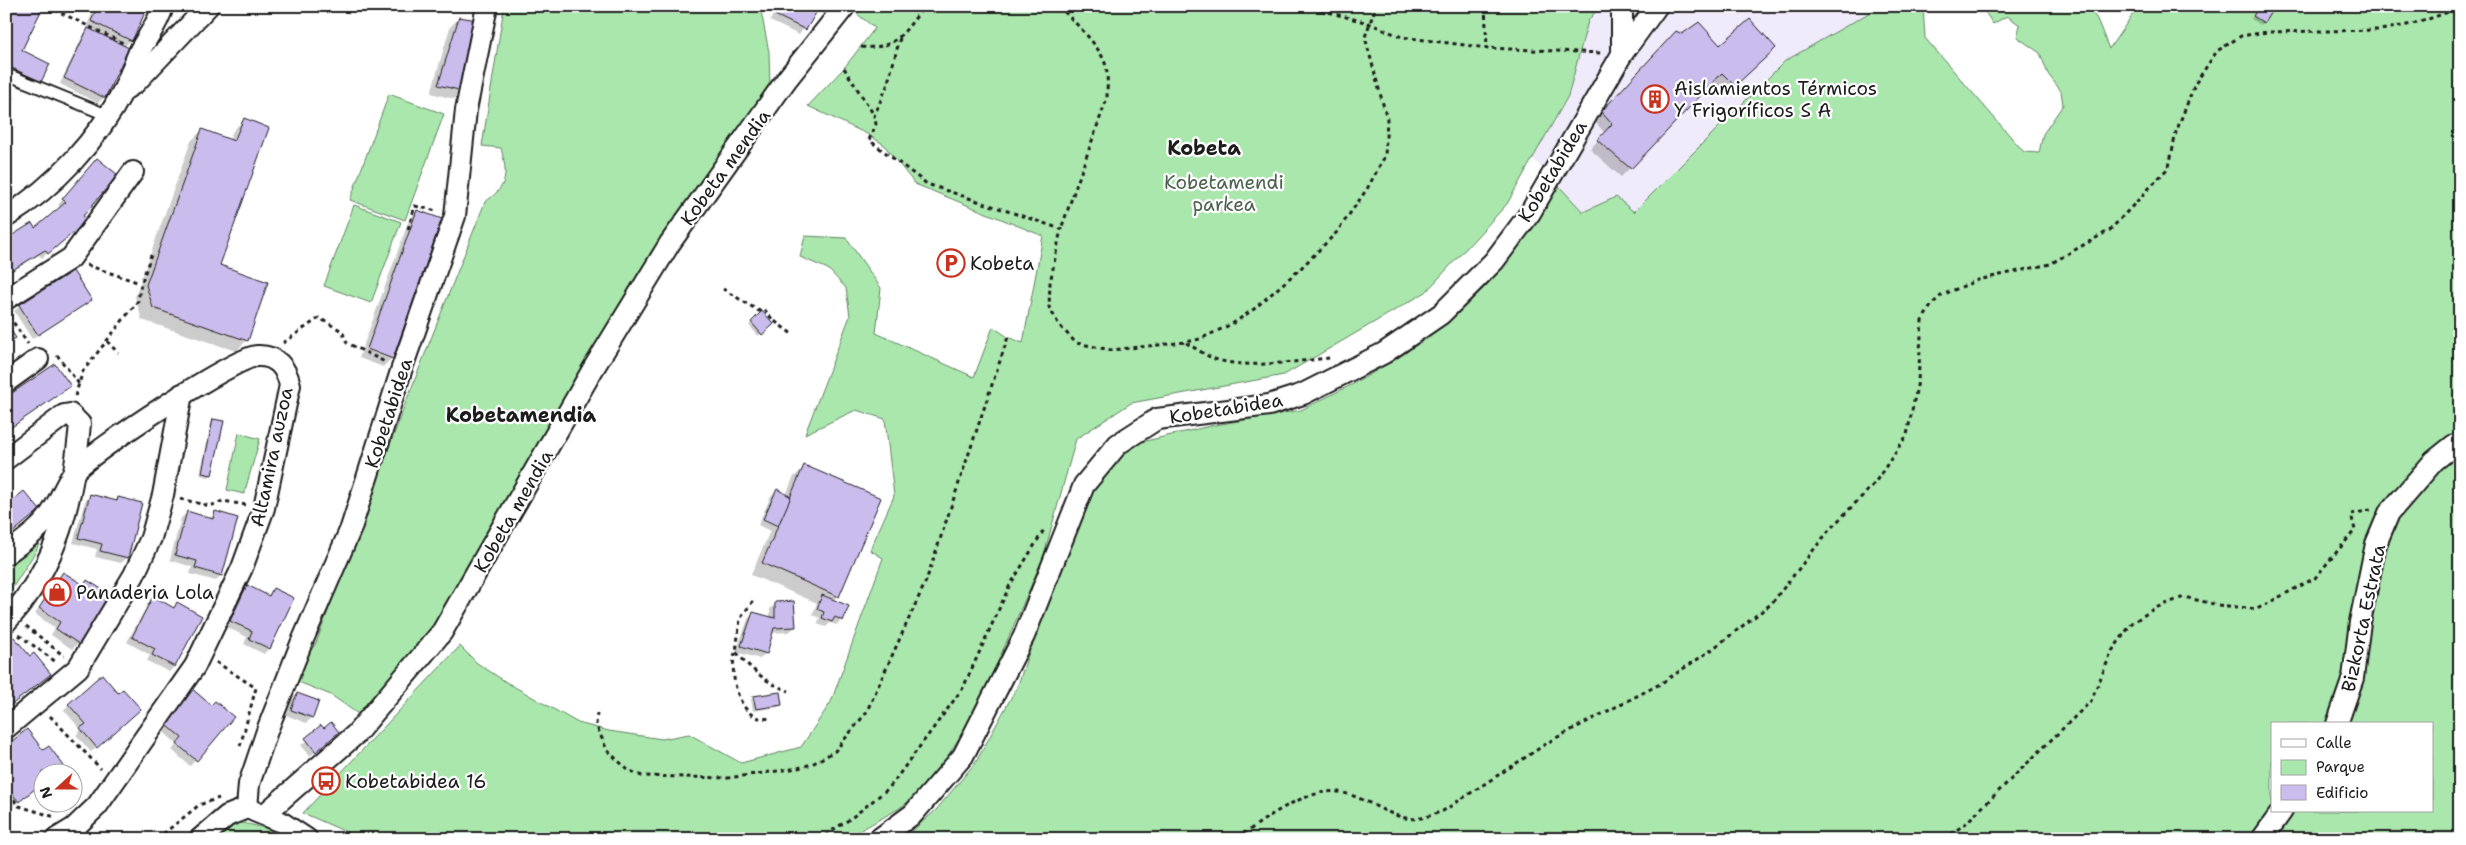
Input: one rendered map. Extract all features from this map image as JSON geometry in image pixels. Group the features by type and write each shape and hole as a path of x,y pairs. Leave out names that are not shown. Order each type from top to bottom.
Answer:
{"street":[{"path":"6,217 34,200 60,174 96,132 123,90 163,6"},
{"path":"123,90 134,84 208,6"},
{"name":"Kobetabidea","path":"256,811 249,784 268,728 301,644 351,528 402,368 455,216 466,110 487,6"},
{"name":"Kobeta mendia","path":"200,839 226,816 256,811 356,734 442,632 594,369 670,243 787,79 845,6"},
{"path":"1622,6 1622,54"},
{"name":"Kobetabidea","path":"879,839 913,814 963,756 1024,636 1084,484 1118,444 1157,419 1269,406 1303,394 1384,353 1441,314 1494,261 1530,213 1622,54 1656,6"},
{"path":"6,300 71,258 133,172"},
{"path":"6,382 45,354"},
{"name":"Altamira auzoa","path":"6,554 24,540 52,513 76,470 182,394 241,359 257,356 268,357 282,365 290,385 264,508 242,568 195,666 97,806 74,828 56,839"},
{"path":"6,728 78,668 134,574 151,538 163,496 182,394"},
{"path":"6,459 64,415 70,414"},
{"name":"Altamira auzoa","path":"10,622 40,577 63,527 76,470 80,424 70,414"},
{"name":"Bizkorta Estrata","path":"2338,722 2353,678 2360,622 2376,544 2389,512 2434,461 2454,446 2460,445"},
{"path":"256,811 308,839"},
{"path":"2262,839 2281,812"}],"lane":[{"path":"6,74 107,115"}],"path":[{"path":"47,6 140,52"},
{"path":"874,116 888,86 900,38 925,6"},
{"path":"1059,6 1082,30 1104,59 1108,76 1106,98 1061,229 1050,283 1050,307 1059,325 1076,343 1111,350 1200,339 1232,324 1254,309 1300,269 1337,232 1368,189 1385,156 1387,119 1364,37 1376,6"},
{"path":"1306,6 1333,15 1368,23 1402,37 1488,48 1622,54"},
{"path":"1485,6 1488,48"},
{"path":"1237,839 1278,811 1321,792 1349,795 1406,818 1423,818 1443,811 1552,740 1660,684 1710,651 1771,604 1830,529 1874,484 1907,435 1918,381 1922,321 1932,304 1942,295 1978,280 2050,264 2110,230 2168,166 2176,132 2195,84 2217,52 2241,36 2267,32 2380,30 2417,23 2460,8"},
{"path":"861,47 875,48 900,38"},
{"path":"844,68 874,116 876,124 869,140 927,184 1061,229"},
{"path":"408,229 415,206 440,212"},
{"path":"70,414 84,371 138,301 141,284 151,255"},
{"path":"95,269 141,284"},
{"path":"723,289 759,311 764,309 773,320 792,334"},
{"path":"6,312 45,354 79,385"},
{"path":"276,348 319,318 342,331 347,343 391,364"},
{"path":"597,713 596,725 607,750 628,770 642,776 728,778 798,768 812,764 835,751 866,713 926,581 1008,337"},
{"path":"107,341 118,352"},
{"path":"1186,342 1211,357 1229,362 1290,362 1339,357"},
{"path":"163,496 210,506 223,501 264,508"},
{"path":"1944,839 1965,824 2091,701 2112,650 2132,623 2155,608 2184,597 2218,605 2257,609 2315,578 2355,530 2351,514"},
{"path":"819,839 850,819 889,788 963,688 1009,587 1045,528 1055,516 1072,518"},
{"path":"753,601 740,619 736,652 732,666 737,692 747,709 756,717 772,719"},
{"path":"10,622 39,650"},
{"path":"10,622 78,668"},
{"path":"736,652 753,670 771,684 789,691"},
{"path":"212,659 256,688 242,732 239,759"},
{"path":"37,703 102,770"},
{"path":"6,797 13,799 19,806 54,818 58,814"},
{"path":"156,839 199,805 211,799 225,797"}],"shaded area":[{"path":"1600,6 1881,6 1785,61 1634,212 1616,197 1583,212 1533,159 1568,96 1588,21"}],"green space":[{"path":"760,6 769,52 770,88 452,600 418,645 358,714 331,695 291,679 316,643 406,402 485,202 498,191 504,179 505,166 501,148 482,146 504,7"},
{"name":"Kobetamendi parkea","path":"861,6 1600,6 1588,21 1568,96 1507,204 1426,292 1284,375 1131,403 1076,439 1043,558 977,710 928,787 898,809 845,839 362,839 303,813 460,646 477,663 506,682 578,723 609,731 662,739 689,734 741,763 801,747 831,702 883,558 870,550 894,496 885,419 856,410 805,434 850,316 846,288 828,269 800,257 805,236 846,238 881,288 876,333 974,377 993,327 1008,337 1023,343 1043,236 915,184 883,144 867,134 808,106 844,68 875,28 857,14"},
{"path":"1881,6 1923,6 1925,38 2024,152 2039,153 2043,134 2063,105 2061,91 2048,74 2040,53 2017,37 2020,25 2007,16 1993,24 1981,6 2087,6 2097,19 2109,49 2137,8 2155,10 2167,6 2460,6 2460,839 903,839 936,810 976,762 1018,685 1044,607 1101,474 1133,444 1210,426 1301,410 1359,381 1404,354 1451,320 1486,286 1515,252 1546,207 1558,185 1583,212 1616,197 1634,212 1785,61"},
{"path":"389,94 444,114 405,220 350,200"},
{"path":"354,205 401,222 371,303 324,286"},
{"path":"239,433 260,439 244,494 227,490"},
{"path":"44,532 36,551 6,598 6,563"},
{"path":"243,823 265,828 285,839 216,839 227,825"}],"building":[{"path":"12,6 32,6 41,11 22,50 50,64 41,82 6,65 6,19"},
{"path":"98,6 148,6 132,41 91,21"},
{"path":"779,6 820,6 806,30 775,15"},
{"path":"2259,6 2274,7 2264,23 2253,16"},
{"path":"459,17 477,20 463,91 438,85"},
{"name":"Aislamientos Térmicos Y Frigoríficos S A","path":"1750,19 1776,48 1735,86 1722,73 1631,169 1597,140 1612,124 1601,112 1676,31 1682,34 1699,22 1720,45"},
{"path":"88,28 129,48 105,98 64,78"},
{"path":"6,93 15,97 6,114"},
{"path":"244,118 269,128 220,265 268,282 248,341 153,308 146,285 202,129 234,141"},
{"path":"97,158 118,175 83,216 88,220 48,254 45,250 6,274 6,239 32,223 35,228 66,202 62,199"},
{"path":"417,210 442,219 393,359 367,349"},
{"path":"73,271 92,300 38,335 19,305"},
{"path":"762,311 774,324 762,335 751,322"},
{"path":"6,323 16,338 6,344"},
{"path":"55,364 71,386 6,431 6,397"},
{"path":"213,419 224,421 212,475 202,473"},
{"path":"804,465 881,498 839,597 762,563"},
{"path":"777,489 791,497 778,526 763,519"},
{"path":"24,491 40,510 6,538 6,505"},
{"path":"90,494 117,501 118,497 142,503 128,558 100,551 102,544 78,538"},
{"path":"187,511 213,519 215,511 238,518 222,576 195,568 197,561 175,555"},
{"path":"63,572 84,585 87,580 111,595 79,644 56,629 60,622 39,608"},
{"path":"247,585 269,596 273,588 294,598 270,649 249,639 252,631 230,621"},
{"path":"822,595 849,606 843,621 835,617 832,622 822,618 824,612 817,609"},
{"path":"153,596 174,608 177,602 202,616 175,667 152,655 155,649 132,637"},
{"path":"794,601 796,627 774,628 767,654 741,646 753,612 775,618 775,602"},
{"path":"14,637 30,656 34,653 51,674 6,709 6,643"},
{"path":"102,674 118,693 123,689 141,709 97,748 80,728 86,724 68,704"},
{"path":"191,688 211,705 215,701 234,717 197,761 177,744 182,738 162,721"},
{"path":"780,692 782,705 756,709 753,696"},
{"path":"297,693 319,701 313,718 291,710"},
{"path":"331,722 339,732 316,752 305,738 321,725 324,728"},
{"path":"27,729 43,750 49,746 61,762 32,762 32,791 19,802 6,786 6,746"}],"place":[{"name":"Aislamientos Térmicos Y Frigoríficos S A","path":"1655,99"},
{"name":"Kobeta","path":"951,263"},
{"name":"Panaderia Lola","path":"57,592"},
{"name":"Kobetabidea 16","path":"326,781"}],"district":[{"name":"Kobeta","path":"1204,148"},
{"name":"Kobetamendia","path":"521,415"}]}
